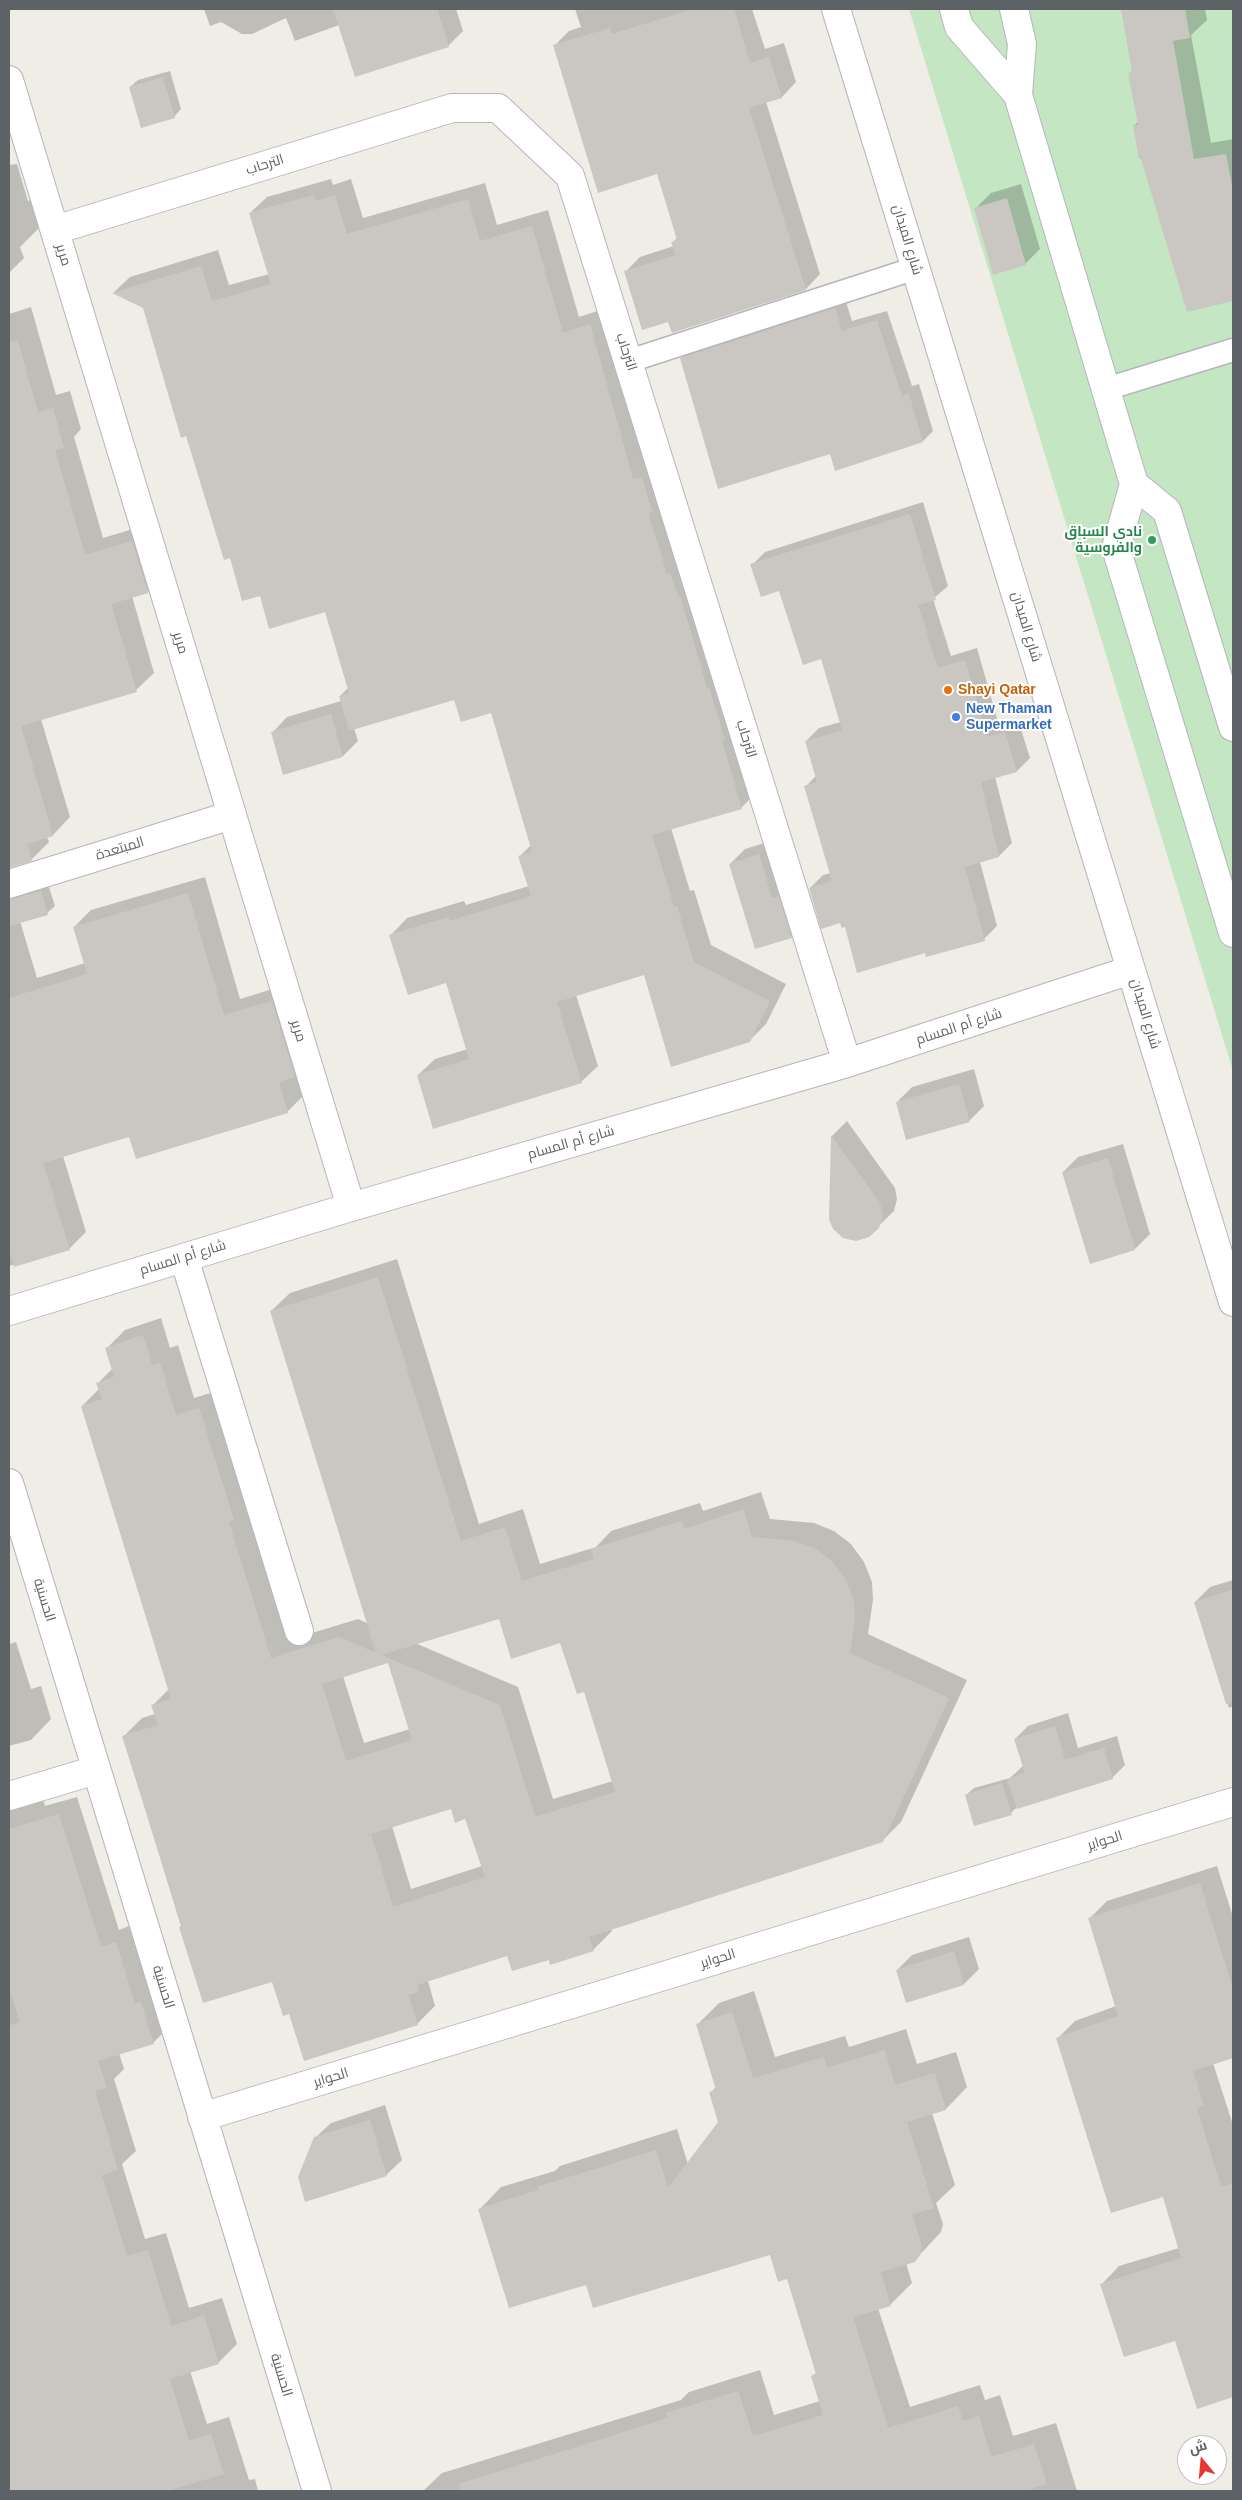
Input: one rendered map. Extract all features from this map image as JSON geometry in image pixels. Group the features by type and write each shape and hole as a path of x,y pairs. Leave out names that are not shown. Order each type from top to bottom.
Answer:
{"street":[{"name":"شارع الميدان","path":"836,9 1233,1302"},
{"path":"954,9 959,28 1018,95"},
{"path":"1014,9 1022,44 1018,95 1134,484 1116,548 1233,933"},
{"name":"مرير","path":"9,80 351,1206"},
{"name":"الترحاب","path":"55,230 452,108 498,108 570,176 847,1064"},
{"path":"1134,484 1167,511 1233,727"},
{"name":"المبتعدة","path":"9,884 232,815"},
{"name":"شارع أم المسام","path":"9,1311 351,1206 847,1064 1131,970"},
{"path":"184,1258 299,1631"},
{"name":"الحسنية","path":"9,1483 317,2491"},
{"path":"9,1796 96,1770"},
{"name":"الحواير","path":"202,2117 1233,1802"}],"lane":[{"path":"629,361 916,268"},
{"path":"1106,389 1233,350"}],"green space":[{"name":"نادي السباق والفروسية","path":"909,9 1233,9 1233,1071"}],"building":[{"path":"333,9 437,9 449,47 355,77"},
{"path":"693,9 734,9 750,63 769,57 782,98 749,108 806,290 672,333 668,322 642,330 624,271 676,255 671,242 677,240 657,174 598,193 553,45 610,28 612,34"},
{"path":"1121,9 1185,9 1190,38 1173,41 1194,159 1226,154 1233,191 1233,301 1187,312 1141,159 1139,159 1133,126 1138,125 1128,73 1132,72"},
{"path":"163,77 175,118 141,128 129,87"},
{"path":"314,195 316,201 335,195 347,234 468,199 480,241 532,226 563,333 590,324 633,479 642,477 652,512 648,513 667,574 670,573 678,596 680,595 707,688 709,687 725,740 722,741 742,809 652,835 674,907 677,906 694,962 770,1001 750,1042 671,1067 644,975 557,1002 582,1083 433,1129 417,1075 469,1059 446,983 408,995 389,935 448,917 449,921 531,896 518,856 532,852 491,713 461,722 454,700 349,731 339,696 349,693 325,612 269,629 260,596 242,601 230,558 224,560 186,436 181,438 143,308 112,293 201,266 212,301 271,284 249,213"},
{"path":"1007,198 1026,265 993,275 974,208"},
{"path":"835,308 842,331 877,320 902,396 909,394 923,442 835,471 830,454 718,489 680,358"},
{"path":"18,341 38,412 53,408 64,448 55,450 85,555 132,541 148,593 111,604 137,692 21,726 53,836 27,844 32,861 9,868 9,342"},
{"path":"910,514 936,600 918,605 938,668 965,660 987,737 1005,732 1017,772 981,782 999,857 965,867 985,941 926,957 925,953 857,973 845,927 842,928 840,923 821,929 809,888 832,881 804,786 817,782 805,741 842,730 821,659 803,665 779,591 761,597 750,564"},
{"path":"331,714 343,757 283,775 271,732"},
{"path":"759,854 772,898 779,896 792,938 755,949 729,864"},
{"path":"41,891 48,915 9,926 9,899"},
{"path":"188,893 224,1015 272,1001 295,1077 279,1082 288,1113 136,1159 129,1137 43,1163 70,1250 14,1267 9,1249 9,998 87,974 73,927"},
{"path":"959,1084 970,1122 906,1140 896,1102"},
{"path":"831,1135 880,1203 883,1215 879,1228 869,1237 856,1241 843,1238 833,1229 829,1219"},
{"path":"1108,1158 1135,1250 1090,1264 1062,1172"},
{"path":"378,1277 461,1541 505,1527 522,1581 594,1559 591,1549 682,1521 685,1529 743,1509 752,1537 795,1541 816,1549 833,1562 846,1580 854,1601 855,1620 850,1653 949,1698 883,1842 589,1937 594,1951 550,1965 549,1960 512,1971 507,1956 417,1985 419,1992 408,1995 418,2025 304,2061 289,2014 283,2016 272,1982 203,2003 179,1927 182,1926 122,1736 158,1725 151,1705 171,1699 81,1406 102,1399 96,1383 114,1377 105,1348 143,1335 152,1365 160,1363 176,1415 199,1408 234,1520 229,1522 271,1658 339,1637 376,1653 270,1311","holes":["499,1619 511,1659 560,1643 577,1694 584,1692 615,1792 535,1817 500,1705 381,1655","388,1663 412,1740 346,1761 322,1684","451,1809 455,1823 465,1819 485,1877 393,1907 371,1834"]},
{"path":"1233,1590 1233,1703 1226,1704 1194,1602"},
{"path":"1055,1726 1065,1760 1104,1748 1113,1779 1017,1809 1007,1779 1025,1773 1014,1739"},
{"path":"1002,1783 1012,1815 974,1826 965,1795"},
{"path":"59,1814 101,1947 116,1942 135,2004 141,2002 154,2044 98,2061 107,2088 95,2091 118,2170 102,2175 127,2256 148,2250 171,2326 204,2315 219,2364 170,2379 189,2441 211,2434 224,2474 167,2491 9,2491 9,2026 20,2022 9,1987 9,1829"},
{"path":"1200,1883 1233,1989 1233,2058 1193,2071 1204,2106 1197,2108 1221,2187 1233,2183 1233,2397 1197,2409 1175,2341 1124,2357 1100,2284 1181,2258 1163,2197 1111,2213 1056,2038 1118,2016 1088,1918"},
{"path":"954,1951 964,1985 906,2003 896,1970"},
{"path":"732,2012 753,2078 824,2057 827,2068 885,2050 895,2085 935,2073 946,2110 907,2122 934,2208 912,2214 922,2246 920,2255 915,2262 881,2272 891,2306 853,2317 888,2428 958,2406 963,2421 979,2416 991,2457 1034,2444 1047,2484 1024,2491 460,2491 459,2484 668,2418 666,2413 738,2391 753,2436 823,2415 811,2376 816,2374 787,2279 778,2282 770,2255 593,2308 586,2285 509,2308 478,2209 538,2190 537,2187 656,2150 668,2188 718,2122 709,2092 716,2090 696,2024"},
{"path":"370,2120 387,2176 305,2202 298,2177 314,2137"}],"place":[{"name":"نادي السباق والفروسية","path":"1152,540"},
{"name":"Shayi Qatar","path":"948,690"},
{"name":"New Thaman Supermarket","path":"956,717"}]}
